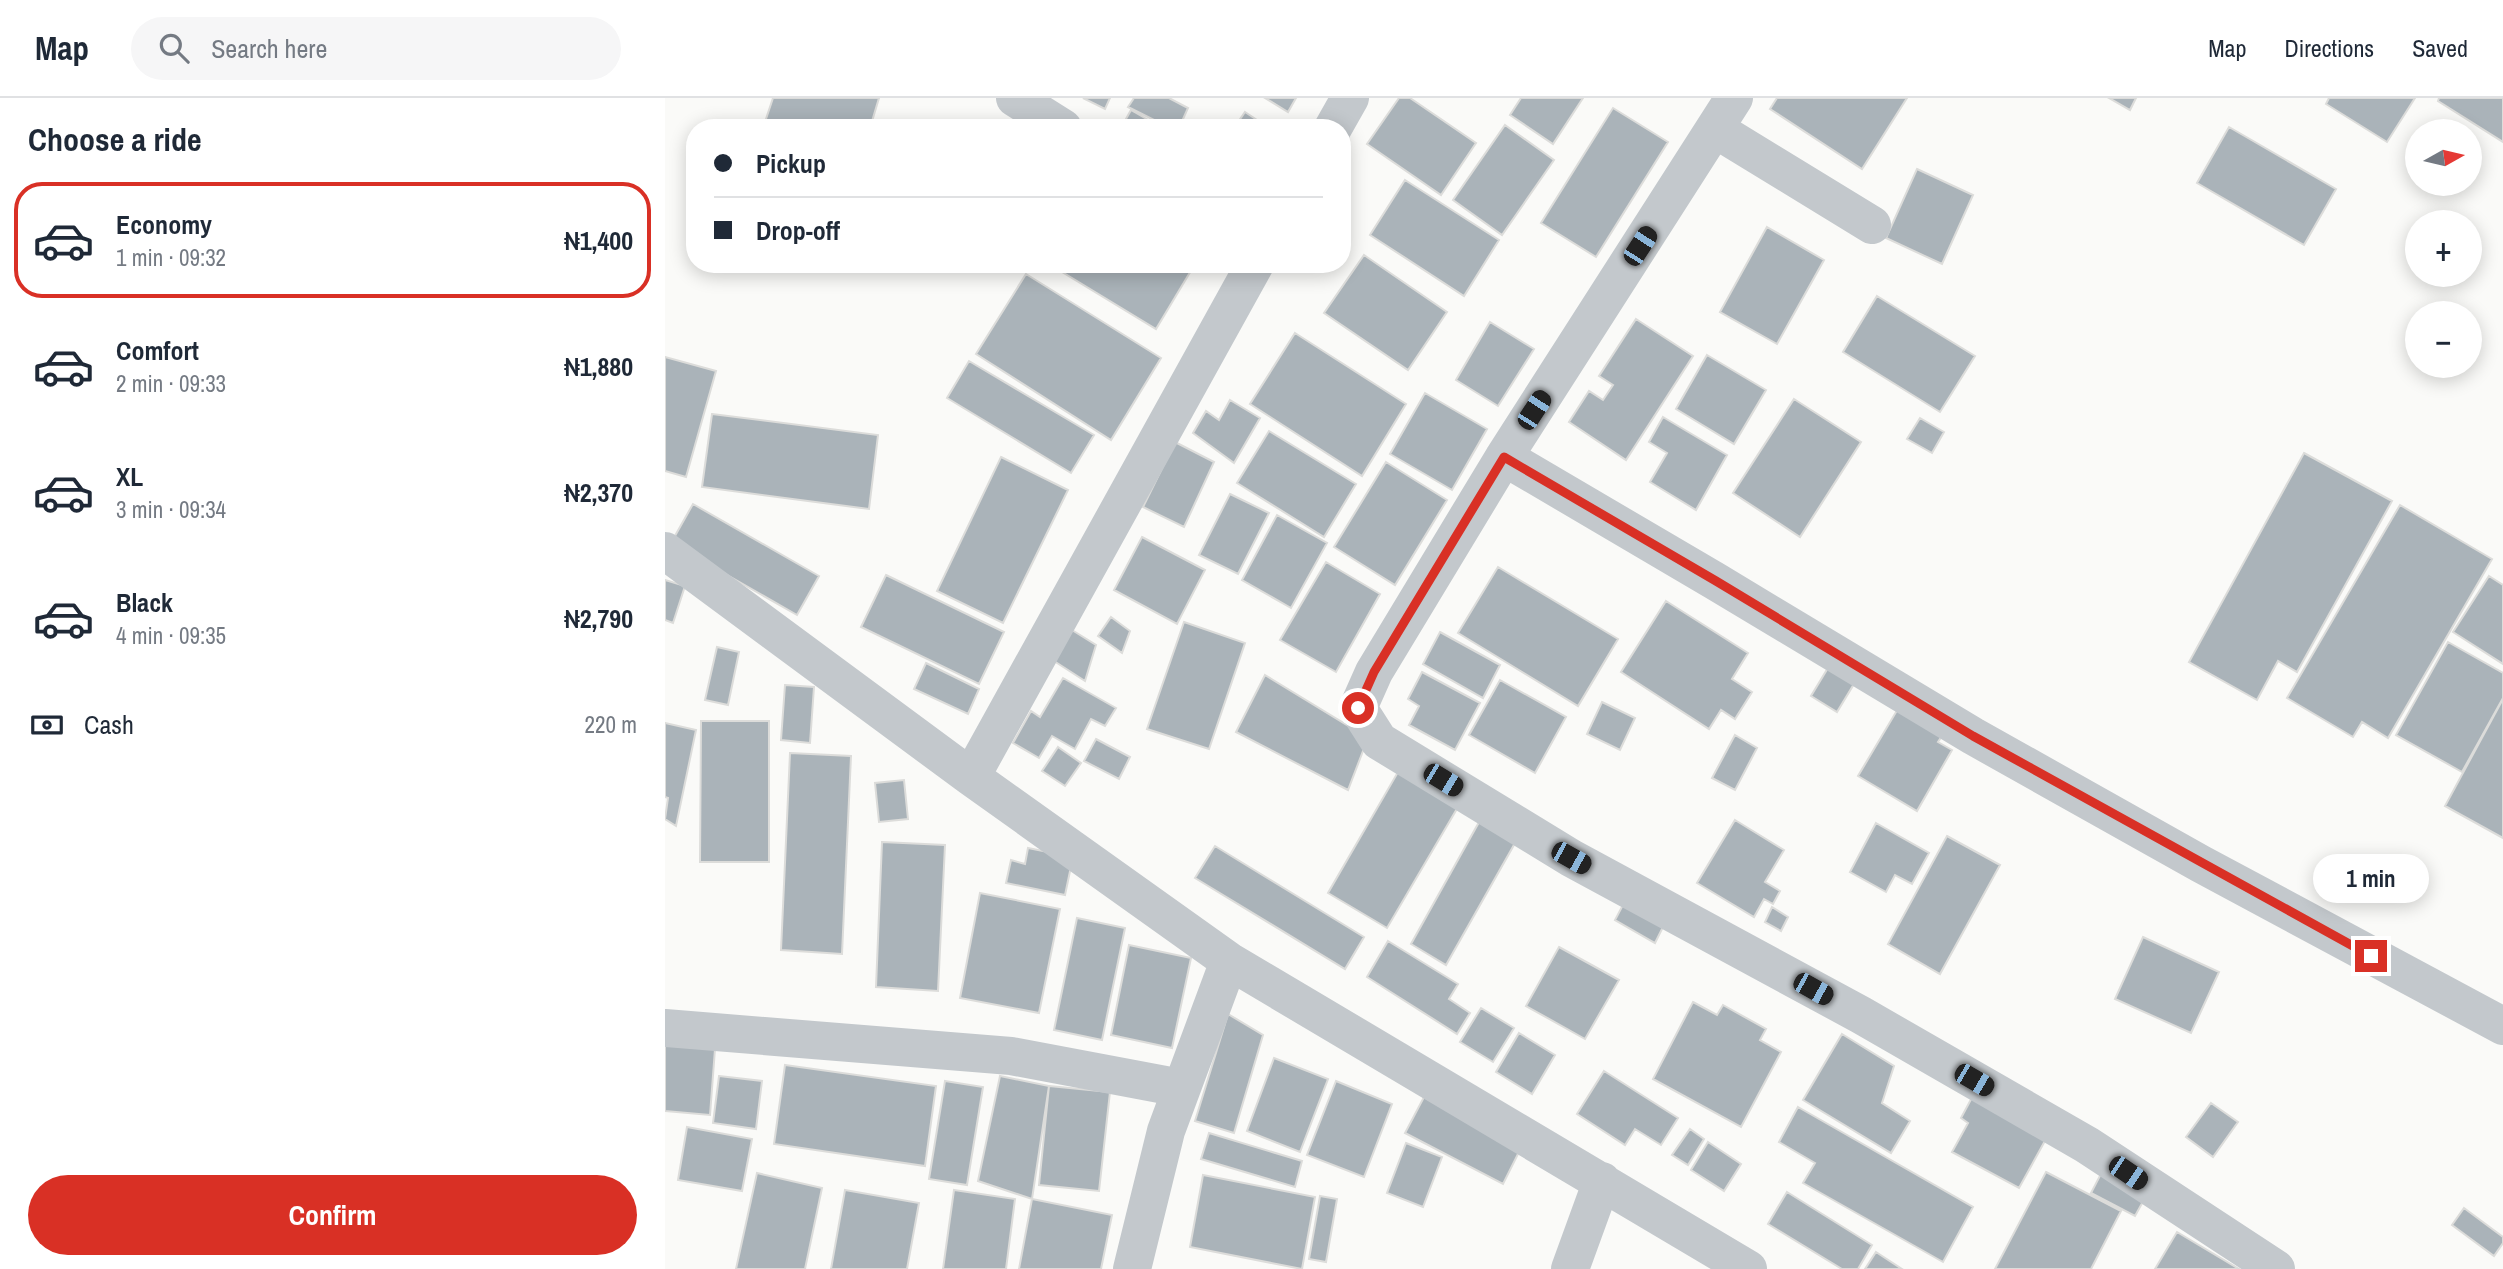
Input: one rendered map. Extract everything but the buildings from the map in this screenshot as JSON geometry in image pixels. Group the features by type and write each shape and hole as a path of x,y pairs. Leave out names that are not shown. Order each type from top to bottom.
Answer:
{"street":[{"path":"1015,98 1049,119"},
{"path":"1338,119 1350,98"},
{"path":"1872,225 1725,113 1504,457 1374,672 1358,708 1379,741 1571,858 1861,1016 2087,1146 2276,1269"},
{"path":"971,777 1250,273"},
{"path":"1504,457 1973,736 2201,864 2503,1026"},
{"path":"665,551 971,777 1229,961 1748,1269"},
{"path":"1132,1269 1167,1131 1229,961"},
{"path":"665,1028 1011,1056 1181,1088"},
{"path":"1570,1269 1602,1181"}],"route":[{"path":"1358,708 1374,672 1504,457 1973,736 2371,956"}]}
